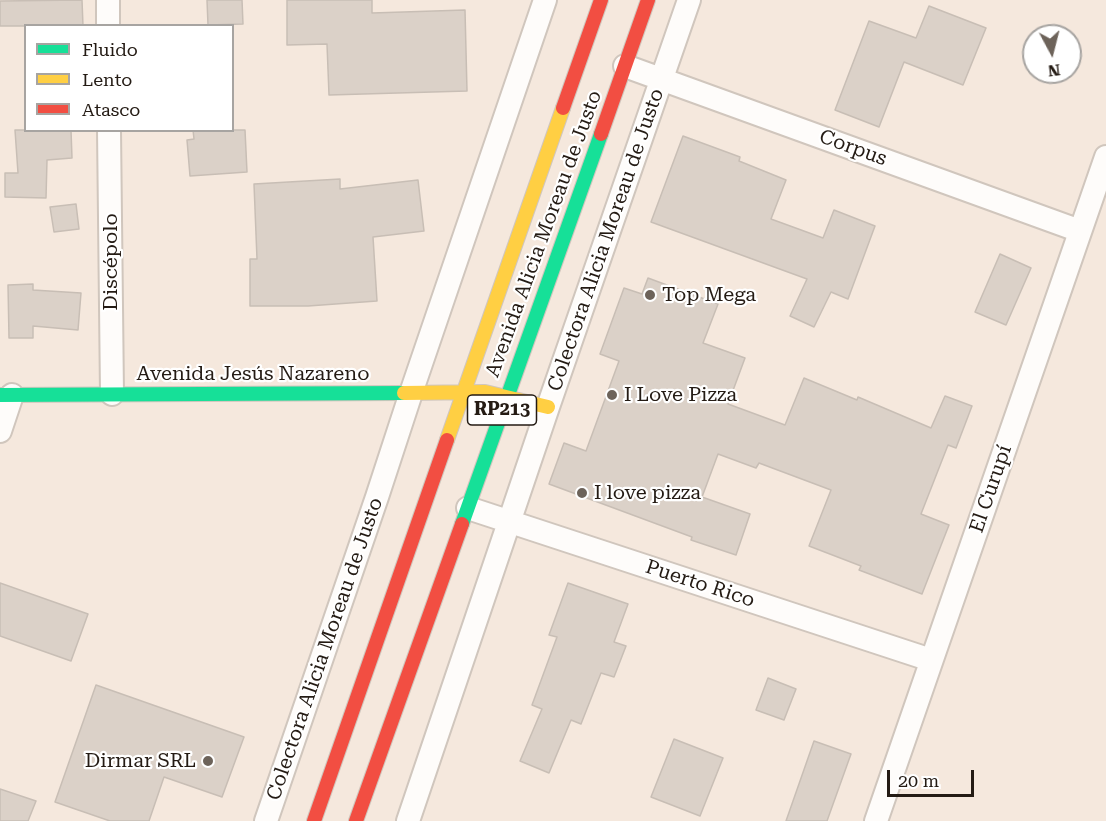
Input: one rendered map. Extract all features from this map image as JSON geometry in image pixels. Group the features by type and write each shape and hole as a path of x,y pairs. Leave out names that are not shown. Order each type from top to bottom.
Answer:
{"main road":[{"name":"Avenida Alicia Moreau de Justo","path":"314,821 601,0"},
{"name":"Avenida Alicia Moreau de Justo","path":"357,821 648,0"},
{"name":"Avenida Jesús Nazareno","path":"6,395 484,392 549,407"}],"street":[{"path":"108,0 108,24"},
{"name":"Colectora Alicia Moreau de Justo","path":"266,821 374,509 411,393 545,0"},
{"name":"Colectora Alicia Moreau de Justo","path":"408,821 689,0"},
{"name":"Corpus","path":"625,66 1080,231"},
{"name":"Discépolo","path":"109,132 112,394"},
{"name":"El Curupí","path":"876,821 1106,157"},
{"path":"0,431 6,395"},
{"name":"Puerto Rico","path":"468,508 932,660"}],"building":[{"path":"82,0 83,24 0,26 0,1"},
{"path":"207,0 242,0 243,24 208,24"},
{"path":"287,0 372,0 372,13 465,10 467,91 329,95 327,44 287,45"},
{"path":"929,6 986,28 963,85 904,62 879,127 835,110 869,21 916,38"},
{"path":"15,130 71,132 72,158 47,160 46,198 5,197 5,173 18,173"},
{"path":"245,130 247,172 190,176 187,140 194,139 193,132"},
{"path":"683,136 740,157 739,161 786,180 771,219 823,238 834,210 875,226 848,299 831,292 814,327 790,316 807,279 651,222"},
{"path":"340,179 340,189 418,180 424,231 373,237 377,301 308,306 250,306 250,259 257,259 254,184"},
{"path":"76,204 79,229 54,232 50,207"},
{"path":"1000,254 1031,268 1006,325 975,312"},
{"path":"648,278 718,304 703,343 745,358 728,404 785,425 804,378 857,400 858,397 931,428 945,396 972,406 956,448 948,445 921,514 949,525 922,594 859,570 861,566 809,546 831,490 759,463 756,468 718,454 702,497 750,514 736,555 691,540 692,537 549,484 564,443 586,451 619,361 600,354 624,288 642,294"},
{"path":"33,284 33,290 81,293 78,330 33,326 33,338 9,338 8,285"},
{"path":"0,583 88,614 71,661 0,636"},
{"path":"568,583 628,604 614,642 626,646 614,677 601,673 581,724 571,720 549,773 520,761 542,709 532,705 557,637 549,635"},
{"path":"768,678 796,689 784,720 756,710"},
{"path":"96,685 244,737 222,797 164,777 149,821 110,821 55,802"},
{"path":"674,739 723,758 700,816 651,797"},
{"path":"814,741 851,754 827,821 786,821"},
{"path":"0,789 36,801 28,821 0,821"}],"traffic: fast":[{"path":"462,524 601,134"},
{"path":"0,395 404,393"}],"traffic: slow":[{"path":"447,440 563,108"},
{"path":"404,393 485,392 548,407"}],"traffic: jam":[{"path":"563,108 601,0"},
{"path":"601,134 648,0"},
{"path":"314,821 447,440"},
{"path":"356,821 462,524"}],"place":[{"name":"Top Mega","path":"650,295"},
{"name":"I Love Pizza","path":"612,395"},
{"name":"I love pizza","path":"582,493"},
{"name":"Dirmar SRL","path":"208,761"}]}
